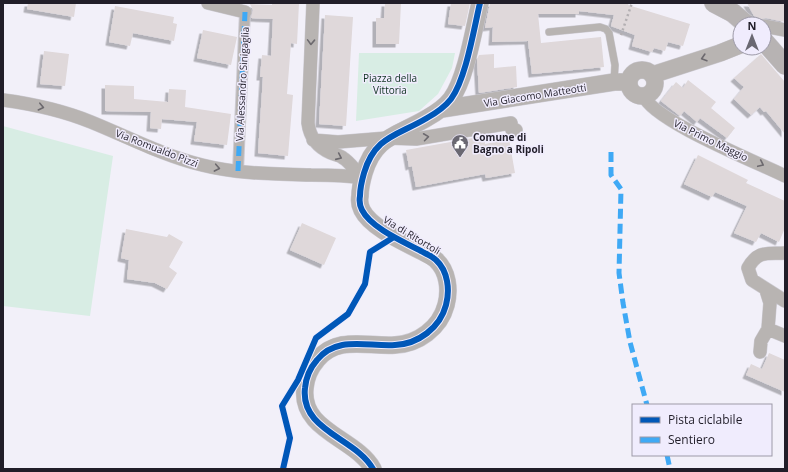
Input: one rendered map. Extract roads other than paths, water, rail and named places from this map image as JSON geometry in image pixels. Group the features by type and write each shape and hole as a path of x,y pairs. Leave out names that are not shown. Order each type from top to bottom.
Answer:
{"main road":[{"path":"714,3 738,15"},
{"path":"772,50 785,65"}],"street":[{"name":"Via Alessandro Sinigaglia","path":"208,3 245,12 238,171"},
{"path":"313,3 308,123 310,132 313,140 326,151 343,158 363,178"},
{"path":"363,178 367,163 374,150 388,138 442,109 452,98 463,72 480,3"},
{"path":"772,28 785,30"},
{"path":"652,75 732,48"},
{"path":"639,70 646,71 652,75 654,79 654,88 644,96 634,94 621,82 639,70"},
{"name":"Via Giacomo Matteotti","path":"442,109 621,82"},
{"name":"Via Primo Maggio","path":"644,96 648,104 686,130 785,176"},
{"name":"Via Romualdo Pizzi","path":"3,100 51,109 90,122 190,162 222,170 278,174 349,176 363,178"},
{"path":"313,140 338,142 388,138 416,139 511,123 512,130 516,130"},
{"name":"Via di Ritortoli","path":"363,178 360,202 361,209 365,215 394,237 434,258 445,271 448,286 446,305 443,313 434,328 428,333 408,343 354,343 334,347 320,355 306,378 304,391 305,398 313,416 325,429 362,455 373,469"},
{"path":"785,253 764,254 753,259 748,268 752,280 785,301"},
{"path":"760,352 761,341 768,329 770,303 766,290"},
{"path":"768,329 785,336"}],"lane":[{"path":"549,32 600,27 606,29 609,33 615,65 621,82"}],"place":[{"name":"Comune di Bagno a Ripoli","path":"460,158"}],"park label":[{"name":"Piazza della Vittoria","path":"390,84"}]}
